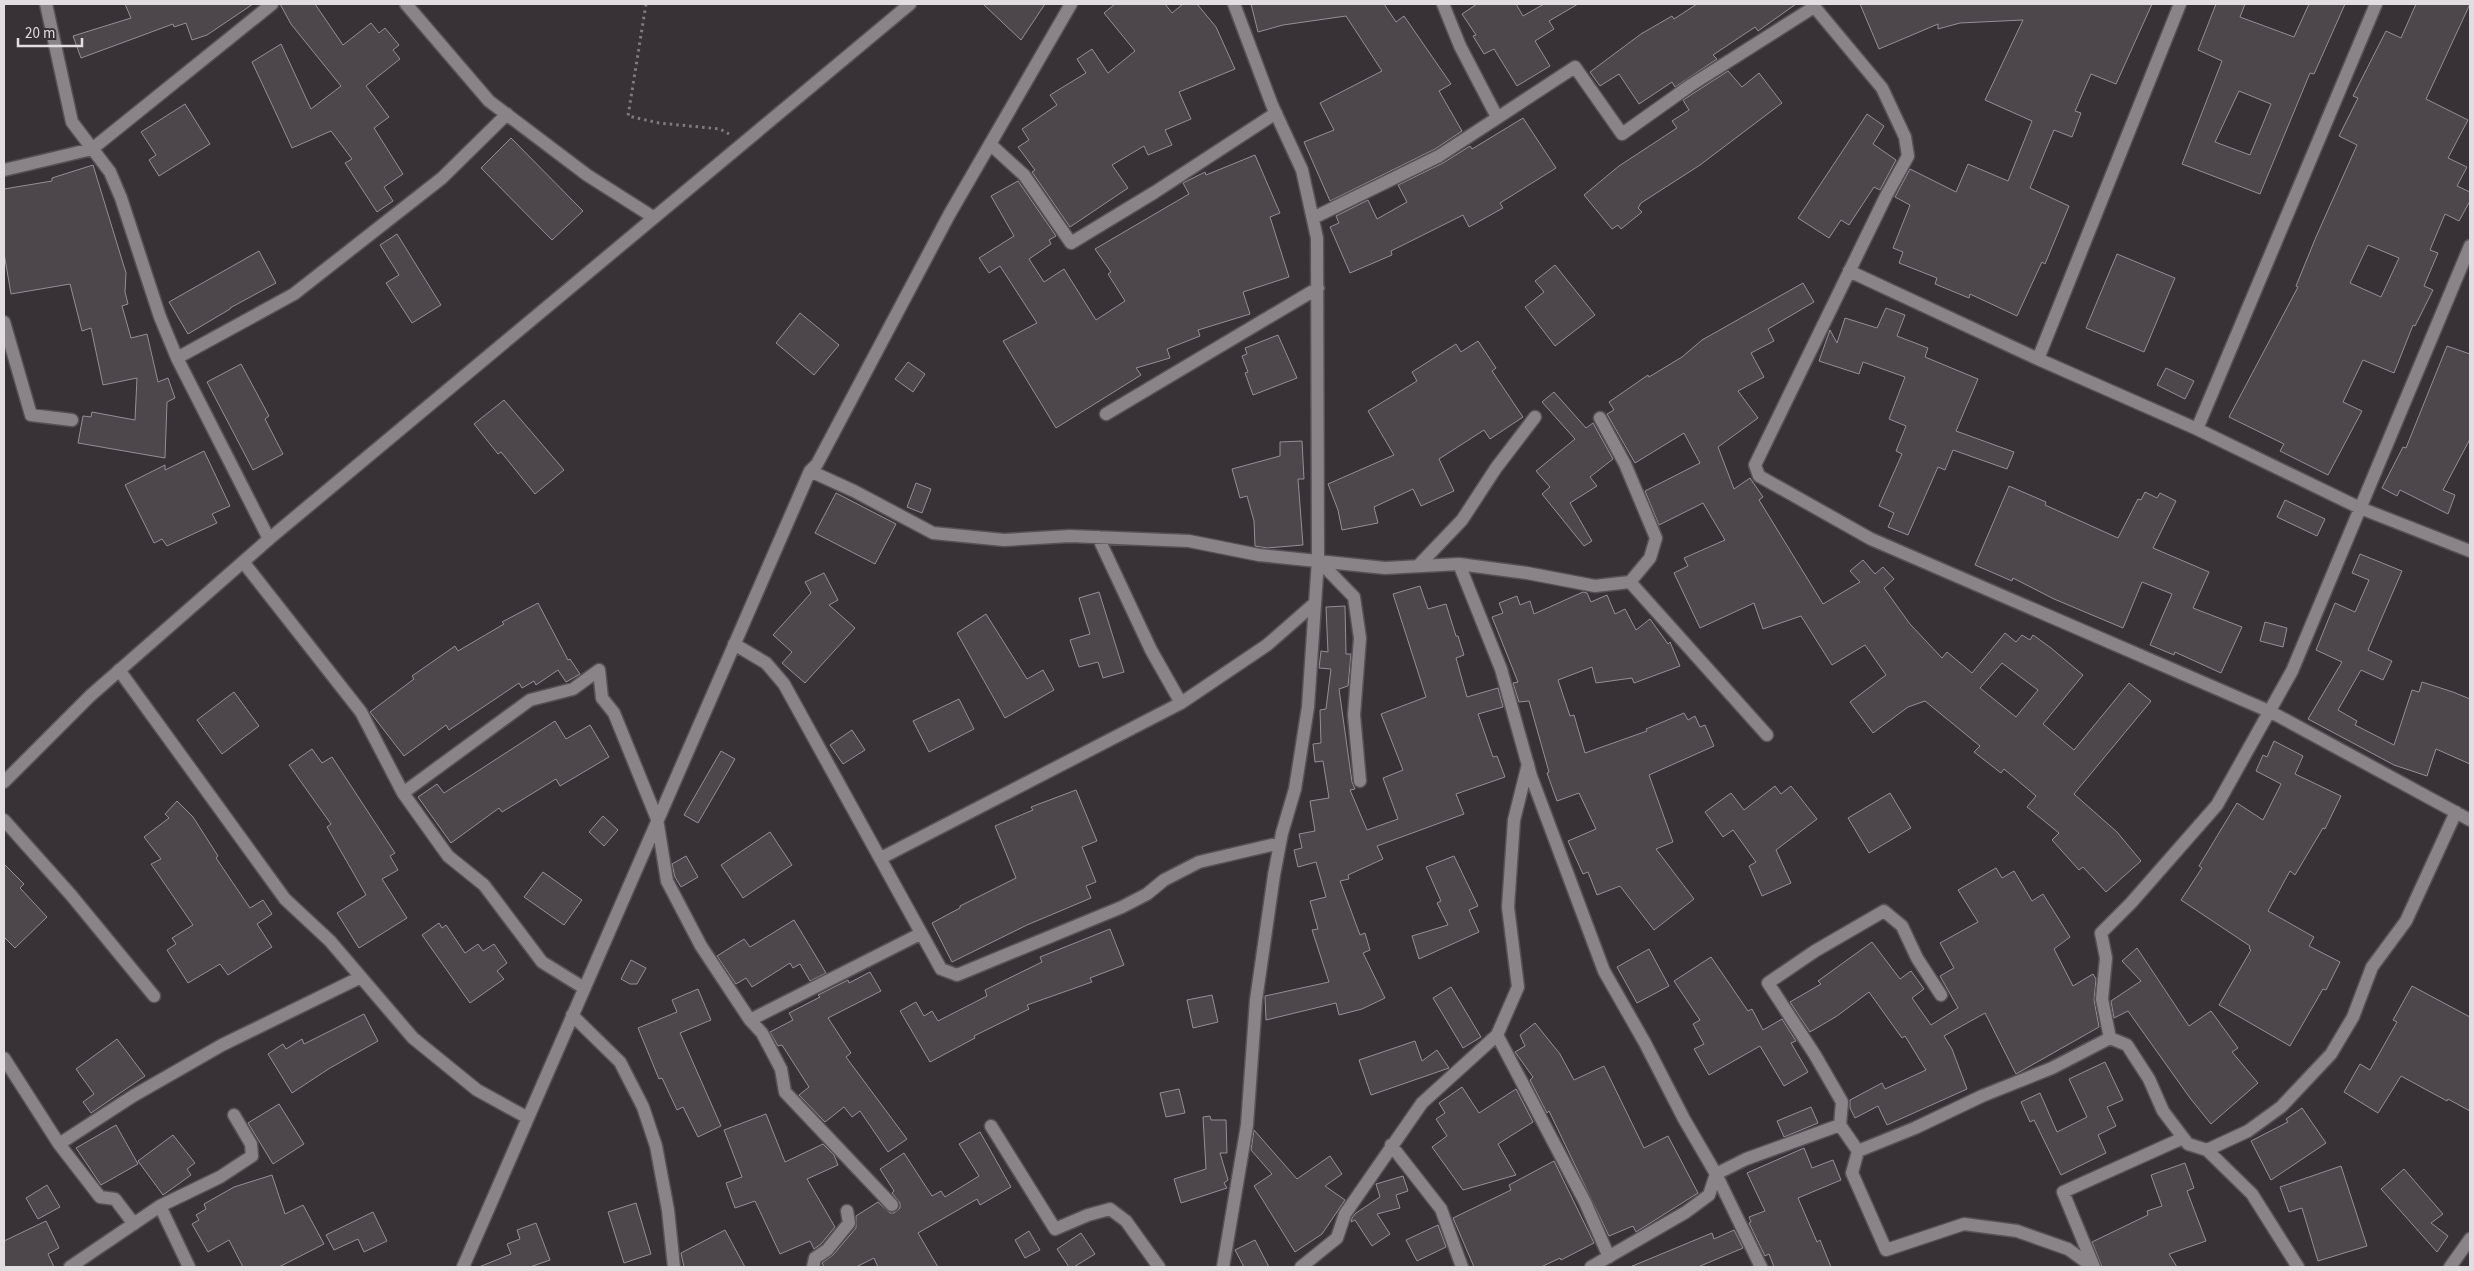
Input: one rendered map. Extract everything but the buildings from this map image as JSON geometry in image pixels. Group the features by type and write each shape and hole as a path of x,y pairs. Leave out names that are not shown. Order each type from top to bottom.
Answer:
{"street":[{"path":"46,4 72,122 110,172 121,198 160,316 177,358 269,539"},
{"path":"4,170 92,149 272,4"},
{"path":"406,4 489,101 587,176 653,217"},
{"path":"4,782 72,713 269,539 910,4"},
{"path":"463,1267 810,471 817,464 949,215 1071,4"},
{"path":"1223,1267 1247,1125 1256,1000 1280,843 1295,790 1308,707 1318,560 1317,238 1302,170 1276,113 1234,4"},
{"path":"1443,4 1460,46 1497,117"},
{"path":"2038,359 2180,4"},
{"path":"2196,429 2376,4"},
{"path":"1313,218 1439,156 1575,67 1622,134 1691,85 1813,5 1882,88 1905,137 1908,156 1849,271 1756,464 1759,476 1871,539 2271,712 2470,820"},
{"path":"990,144 1024,175 1071,243 1155,192 1276,113"},
{"path":"177,358 294,294 442,178 507,114"},
{"path":"2110,1038 2102,999 2106,958 2101,933 2131,903 2217,805 2271,712 2292,671 2470,246"},
{"path":"1849,271 2038,359 2196,429 2360,508 2470,552"},
{"path":"1106,414 1318,288"},
{"path":"4,322 31,415 72,420"},
{"path":"1418,566 1462,520 1496,468 1535,417"},
{"path":"810,471 854,491 933,533 1004,540 1098,536 1189,541 1259,555 1385,568 1459,564 1527,573 1595,586 1630,582 1650,558 1656,538 1625,464 1600,418"},
{"path":"1098,536 1151,650 1181,703"},
{"path":"1318,560 1354,597 1360,638 1354,716 1360,781"},
{"path":"244,563 361,712 403,793 448,856 484,886 542,962 584,988"},
{"path":"1459,564 1501,670 1528,764 1575,898 1604,971 1645,1042 1684,1119 1716,1174 1761,1267"},
{"path":"1630,582 1767,735"},
{"path":"881,858 1181,703 1267,645 1315,603"},
{"path":"734,644 766,663 784,684 881,858 920,934 941,969 957,975 1122,907 1147,894 1164,880 1199,862 1280,843"},
{"path":"119,670 285,899 330,941 413,1038 477,1090 528,1118"},
{"path":"403,793 530,700 573,689 599,670 602,698 614,713 657,819 667,880 701,946 750,1020 762,1033 781,1069 785,1092 892,1204"},
{"path":"1301,1267 1337,1238 1345,1214 1422,1103 1497,1035 1518,987 1508,907 1514,820 1528,764"},
{"path":"2207,1150 2248,1132 2281,1107 2331,1054 2353,1017 2372,967 2406,921 2456,812"},
{"path":"4,820 72,895 154,996"},
{"path":"1941,995 1918,958 1902,926 1884,911 1815,951 1768,983 1815,1055 1842,1102 1840,1125 1858,1151 1852,1173 1886,1250 1964,1224 2017,1231 2068,1249 2094,1267"},
{"path":"750,1020 920,934"},
{"path":"60,1144 133,1096 222,1045 361,977"},
{"path":"572,1015 620,1062 643,1107 656,1146 668,1210 674,1267"},
{"path":"1497,1035 1585,1202 1609,1257"},
{"path":"1858,1151 1915,1128 1982,1096 2052,1068 2110,1038 2127,1045 2149,1079 2163,1111 2188,1144 2207,1150 2252,1194 2298,1267"},
{"path":"4,1058 60,1144 100,1197 115,1199 134,1224"},
{"path":"70,1267 160,1206 220,1177 252,1156 251,1144 234,1115"},
{"path":"1591,1267 1678,1216 1709,1195 1716,1174 1746,1159 1840,1125"},
{"path":"991,1126 1055,1229 1088,1215 1110,1209 1126,1221 1159,1267"},
{"path":"2094,1267 2063,1192 2183,1138"},
{"path":"1391,1146 1441,1209 1462,1267"},
{"path":"160,1206 189,1267"},
{"path":"813,1267 815,1258 827,1250 849,1223 847,1211"},
{"path":"2450,1267 2470,1239"}],"path":[{"path":"646,4 628,116 659,123 720,129 744,142"}]}
